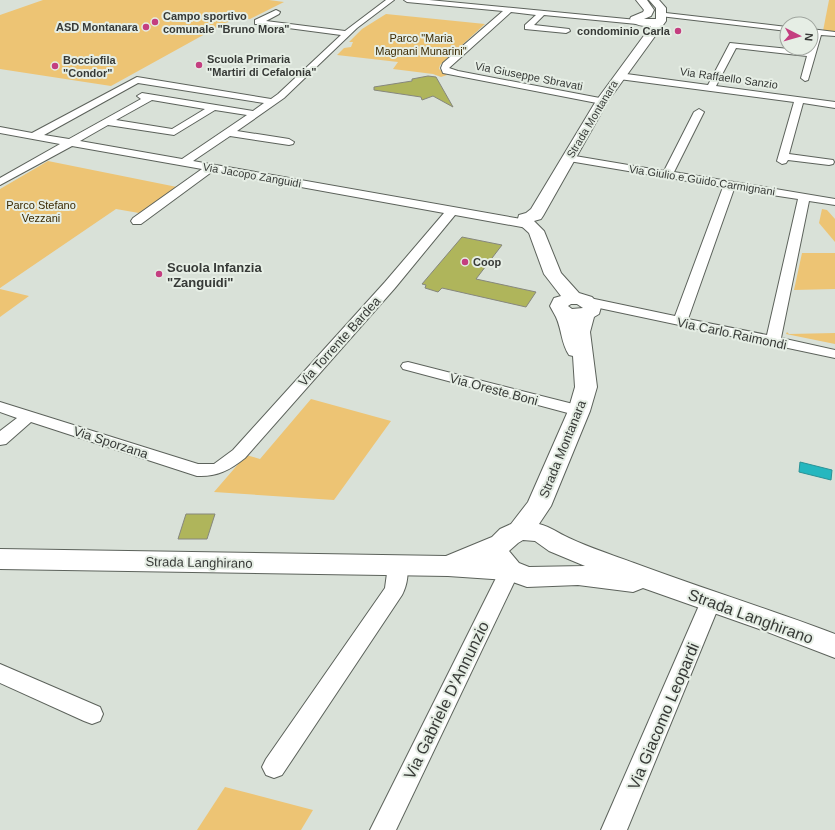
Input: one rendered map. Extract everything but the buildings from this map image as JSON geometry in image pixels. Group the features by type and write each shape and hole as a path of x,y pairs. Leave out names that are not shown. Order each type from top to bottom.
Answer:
{"street":[{"path":"184,163 289,90 346,33 391,0"},
{"path":"407,0 648,22 779,29"},
{"name":"Strada Montanara","path":"534,221 602,101 619,76 648,22 647,14 649,10 645,3 641,0"},
{"path":"648,22 661,8 654,0"},
{"path":"542,4 528,27 566,31"},
{"name":"Via Giuseppe Sbravati","path":"508,10 446,65 446,71 602,101"},
{"path":"276,12 258,22 346,33"},
{"path":"323,30 354,26"},
{"path":"819,32 835,34"},
{"path":"711,88 733,44 779,50"},
{"path":"805,78 811,56"},
{"name":"Via Raffaello Sanzio","path":"619,76 835,105"},
{"path":"34,136 137,80 273,102"},
{"path":"116,92 256,114"},
{"path":"0,182 151,97"},
{"path":"799,100 783,158 829,162"},
{"path":"108,122 174,132 214,107"},
{"path":"668,174 699,112"},
{"name":"Via Jacopo Zanguidi","path":"0,130 504,219 534,221"},
{"path":"227,132 289,142"},
{"name":"Via Giulio e Guido Carmignani","path":"569,158 835,202"},
{"path":"137,220 211,168"},
{"path":"680,322 730,184"},
{"path":"773,341 804,196"},
{"name":"Via Torrente Bardea","path":"221,468 238,454 390,285 453,210"},
{"path":"534,221 553,274 552,283 554,291 576,307"},
{"name":"Strada Montanara","path":"530,538 538,506 579,411 586,387 585,368 576,307"},
{"name":"Via Carlo Raimondi","path":"576,307 629,311 835,354"},
{"name":"Via Oreste Boni","path":"408,366 579,411"},
{"name":"Via Sporzana","path":"0,407 197,470 212,472 221,468"},
{"path":"0,440 29,416"},
{"path":"510,570 500,557 530,538 562,556 558,568 547,576"},
{"name":"Strada Langhirano","path":"448,566 530,538 835,646"},
{"name":"Strada Langhirano","path":"0,559 448,566 510,570 527,577 578,575 668,587"},
{"path":"274,767 394,590 398,566"},
{"name":"Via Gabriele D'Annunzio","path":"383,830 510,570"},
{"name":"Via Giacomo Leopardi","path":"614,830 711,602"},
{"path":"0,673 92,714"}],"green space":[{"path":"43,0 269,0 284,2 250,19 242,18 225,23 111,86 0,69 0,15"},
{"path":"829,0 835,0 835,32 823,31"},
{"name":"Parco \"Maria Magnani Munarini\"","path":"386,14 485,24 440,65 439,69 447,75 441,77 433,74 393,69 398,62 337,55 344,48 351,47 353,42 349,42 362,29"},
{"name":"Parco Stefano Vezzani","path":"48,161 177,187 139,213 116,209 0,288 0,189"},
{"path":"822,209 827,210 835,219 835,242 819,223"},
{"path":"802,253 835,253 835,289 794,290"},
{"path":"0,289 29,296 0,317"},
{"path":"787,332 789,334 835,333 835,344 786,334"},
{"path":"311,399 391,421 334,500 214,492 246,455 260,459"},
{"path":"225,787 313,810 301,830 197,830"}],"water":[{"path":"800,462 832,470 831,480 799,472"}],"place":[{"name":"Campo sportivo comunale \"Bruno Mora\"","path":"155,22"},
{"name":"ASD Montanara","path":"146,27"},
{"name":"condominio Carla","path":"678,31"},
{"name":"Scuola Primaria \"Martiri di Cefalonia\"","path":"199,65"},
{"name":"Bocciofila \"Condor\"","path":"55,66"},
{"name":"Coop","path":"465,262"},
{"name":"Scuola Infanzia \"Zanguidi\"","path":"159,274"}]}
